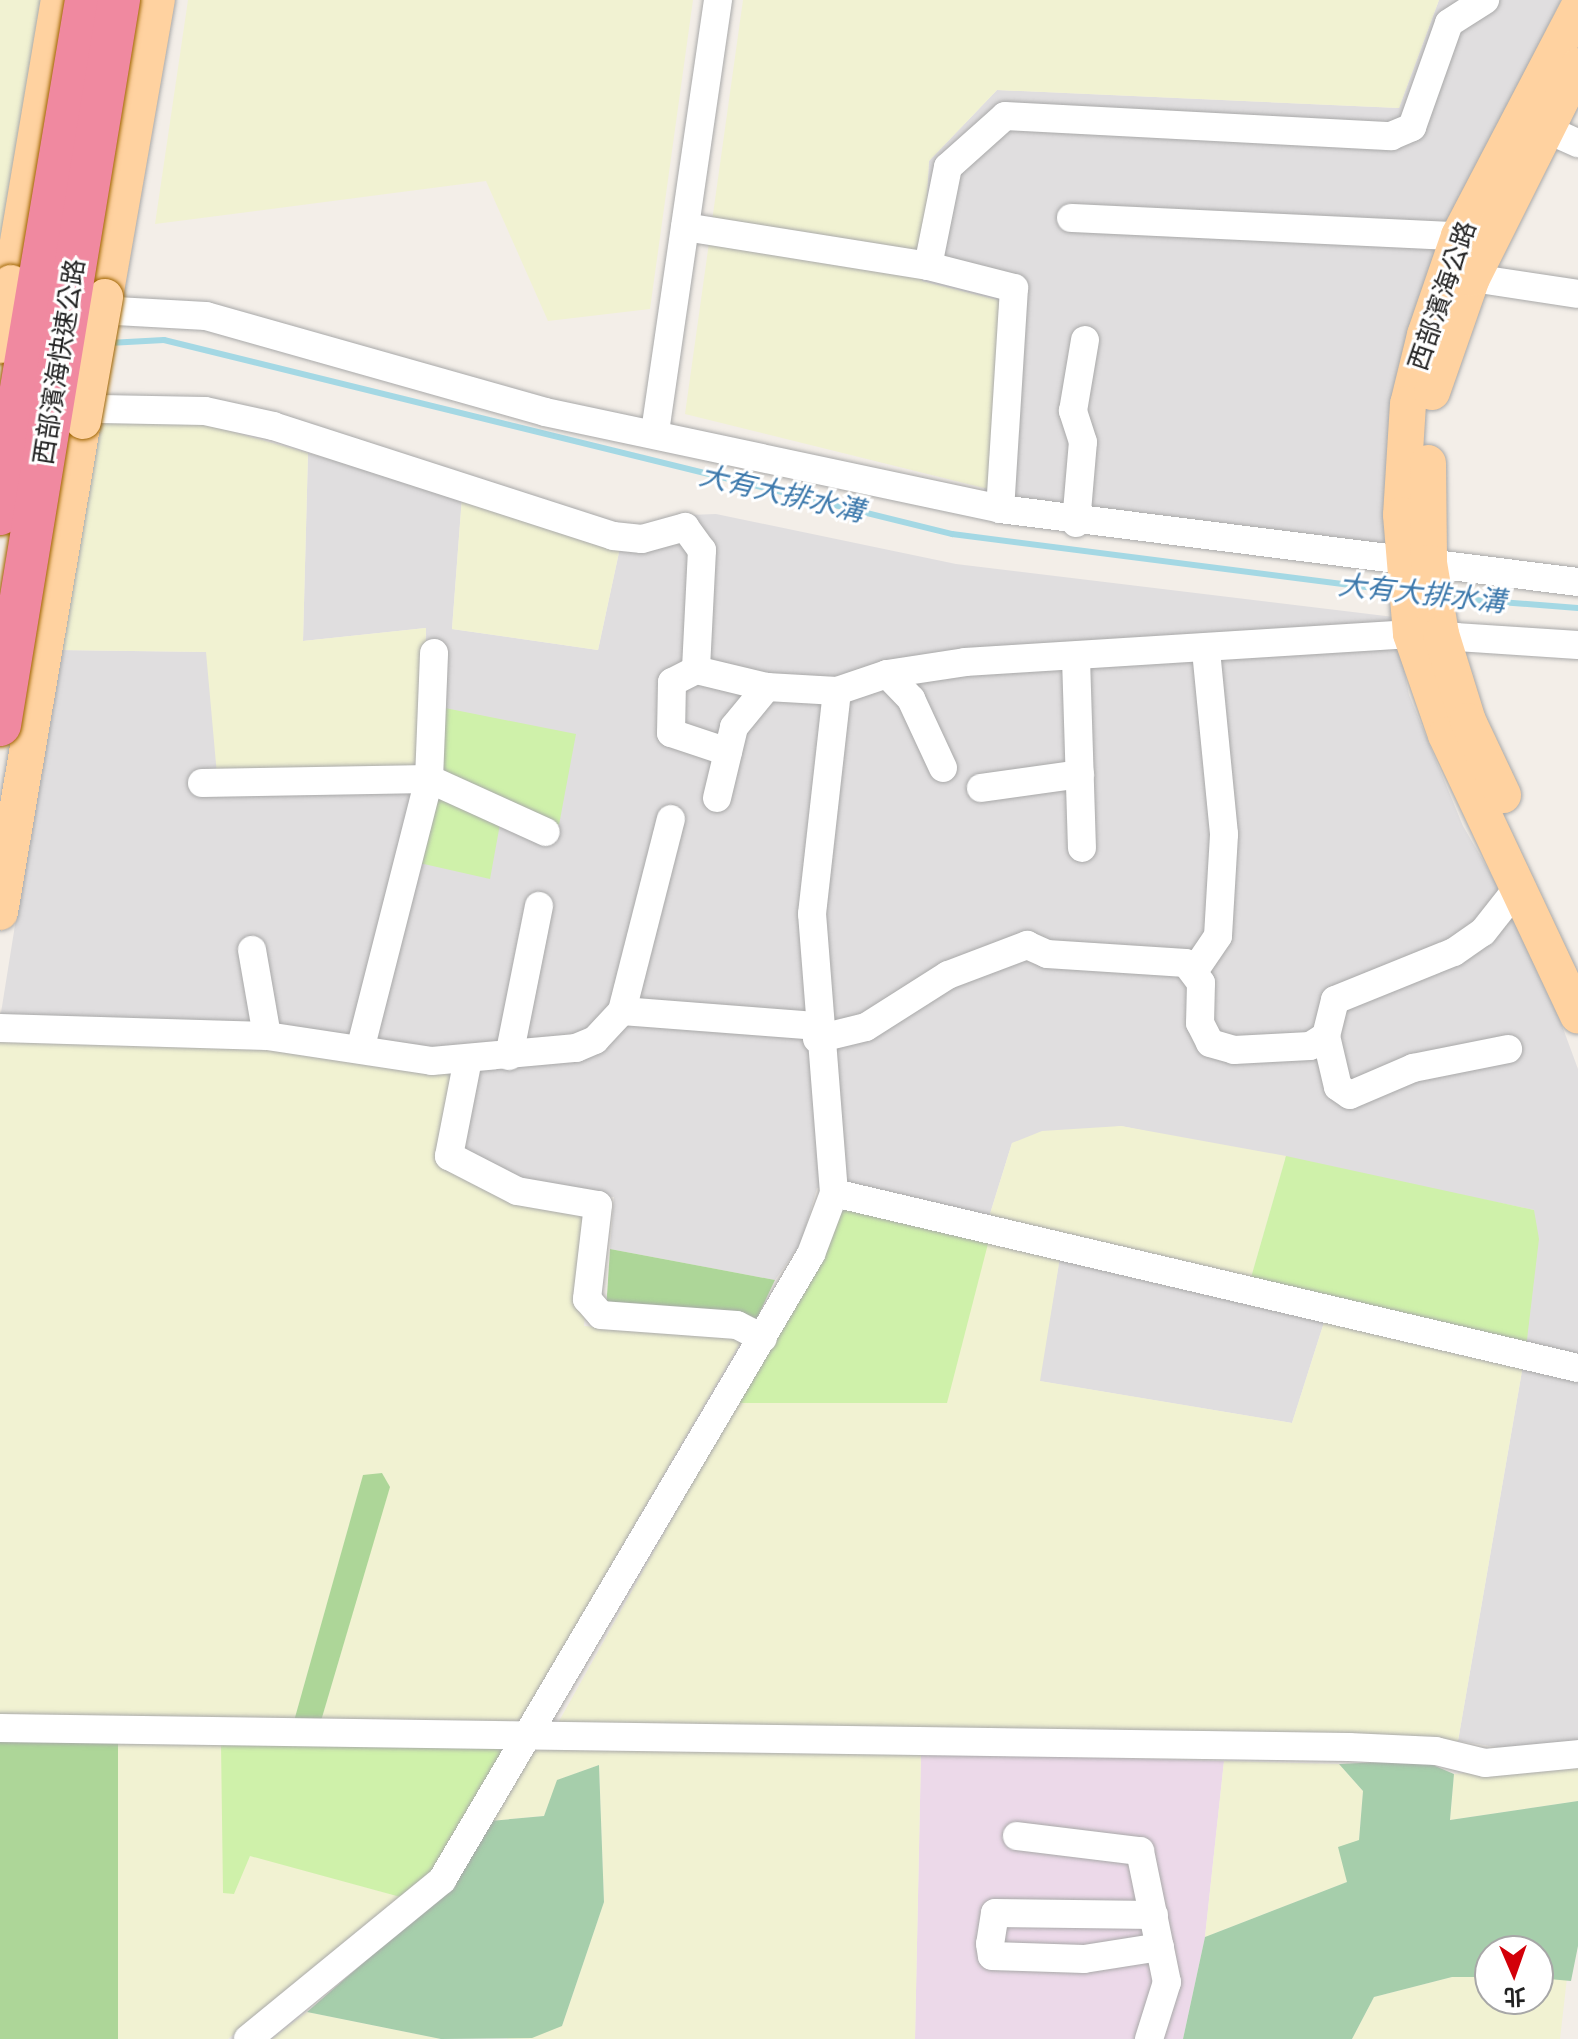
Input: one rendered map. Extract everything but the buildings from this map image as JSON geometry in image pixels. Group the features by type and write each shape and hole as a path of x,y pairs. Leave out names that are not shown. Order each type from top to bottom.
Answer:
{"highway":[{"name":"西部濱海快速公路","path":"0,514 86,0"},
{"name":"西部濱海快速公路","path":"0,725 119,0"}],"main road":[{"path":"0,345 59,0"},
{"path":"0,912 92,415 157,0"},
{"name":"西部濱海公路","path":"1459,276 1459,236 1578,8"},
{"name":"西部濱海公路","path":"1426,634 1417,562 1408,404 1459,276 1562,136 1578,66"},
{"path":"1426,634 1446,735 1520,885 1578,1016"},
{"path":"1426,634 1578,957"}],"street":[{"path":"655,432 718,0"},
{"path":"928,266 948,167 1005,116 1391,136 1412,127 1449,23 1485,0"},
{"path":"1071,218 1459,236"},
{"path":"685,227 928,266 1001,282 1018,296 1000,509"},
{"path":"1459,276 1578,294"},
{"path":"111,304 206,316 530,408 655,432 1000,509 1076,523 1578,582"},
{"path":"1076,523 1083,442 1073,411 1085,340"},
{"path":"92,415 205,411 273,426 613,536 642,539 685,527 702,550 696,670"},
{"path":"728,752 671,733 672,682 696,670 767,687 837,691 887,674 1426,634 1578,645"},
{"path":"1206,650 1224,834 1218,936 1195,970 1200,1023 1210,1043 1234,1050 1310,1046 1326,1036"},
{"path":"361,1046 429,779 434,653"},
{"path":"1076,658 1082,848"},
{"path":"887,674 911,699 943,768"},
{"path":"717,798 734,727 767,687"},
{"path":"248,2039 442,1880 811,1254 834,1193 816,1033 812,914 837,691"},
{"path":"981,788 1080,774"},
{"path":"202,783 429,779 546,832"},
{"path":"0,1028 267,1036 361,1046 432,1061 576,1048 595,1040 622,1011 671,819"},
{"path":"1508,1049 1413,1068 1350,1095 1338,1087 1326,1036 1335,1000 1454,952 1483,932 1520,885"},
{"path":"509,1056 539,906"},
{"path":"622,1011 816,1033 866,1027 948,975 1011,948 1186,963 1195,970"},
{"path":"252,950 267,1036"},
{"path":"468,1059 449,1156 517,1191 598,1205 587,1299 601,1315 737,1325 763,1338"},
{"path":"834,1193 1578,1368"},
{"path":"0,1728 1349,1747 1436,1751 1485,1763 1578,1754"},
{"path":"1017,1836 1140,1851 1167,1982 1149,2039"},
{"path":"1154,1915 995,1913 990,1944 992,1956 1084,1959 1160,1947"}],"shaded area":[{"path":"1439,0 1561,0 1468,186 1402,359 1389,421 1387,551 990,508 922,281 929,161 997,90 1399,108"},
{"path":"308,453 462,497 452,629 598,650 621,543 689,515 716,514 956,564 1394,617 1409,695 1463,826 1533,947 1578,1069 1578,1742 1523,1751 1458,1741 1526,1348 1534,1210 1121,1126 1012,1143 989,1217 817,1188 801,1243 775,1280 610,1249 614,1197 562,1193 463,1162 480,1059 0,1019 59,650 206,652 502,812 559,825 425,704 426,628 303,641"},
{"path":"1061,1251 1326,1316 1292,1423 1039,1381"},
{"path":"921,1753 1224,1761 1205,1937 1183,2039 915,2039"}],"green space":[{"path":"0,0 64,0 0,292"},
{"path":"188,0 693,0 650,309 548,321 486,181 155,224"},
{"path":"743,0 1439,0 1399,108 997,90 929,161 922,281 1010,303 988,489 685,414"},
{"path":"98,418 201,423 308,453 303,641 426,628 424,767 217,775 206,652 59,650"},
{"path":"462,497 621,543 598,650 452,629"},
{"path":"425,704 576,734 559,825 502,813 490,879 415,862"},
{"path":"0,1038 249,1044 455,1072 440,1161 592,1218 584,1326 743,1338 519,1723 321,1721 389,1487 382,1473 363,1476 294,1721 0,1718"},
{"path":"1121,1126 1286,1156 1250,1281 989,1217 1012,1143 1042,1131"},
{"path":"1286,1156 1534,1210 1539,1239 1526,1348 1250,1281"},
{"path":"837,1201 991,1232 947,1403 737,1403"},
{"path":"991,1232 1061,1251 1040,1381 1292,1423 1326,1316 1523,1365 1458,1741 558,1723 737,1403"},
{"path":"610,1249 775,1280 757,1318 633,1320 606,1311"},
{"path":"382,1473 390,1487 321,1721 294,1721 363,1475"},
{"path":"0,1740 118,1740 118,2039 0,2039"},
{"path":"118,1741 221,1743 234,1893 250,1855 404,1898 228,2039 108,2039"},
{"path":"221,1743 507,1747 425,1882 404,1898 250,1856 234,1894 223,1893"},
{"path":"538,1744 921,1753 915,2039 506,2039 562,2026 604,1902 599,1765 558,1780 544,1816 490,1821"},
{"path":"1421,1760 1454,1774 1450,1820 1578,1801 1578,1946 1571,1981 1554,1979 1554,1935 1474,1935 1474,1977 1452,1977 1374,1997 1352,2039 1183,2039 1205,1937 1347,1882 1338,1847 1359,1840 1363,1791 1339,1764"},
{"path":"1224,1761 1339,1764 1363,1791 1359,1840 1347,1882 1205,1937"},
{"path":"1578,1761 1578,1801 1450,1820 1454,1774"},
{"path":"599,1765 604,1902 562,2026 532,2038 441,2039 307,2012 448,1889 490,1821 544,1816 557,1780"},
{"path":"1452,1977 1474,1977 1474,2015 1554,2015 1554,1978 1567,1978 1560,2039 1352,2039 1374,1997"},
{"path":"307,2012 441,2039 272,2039"}],"waterway":[{"name":"大有大排水溝","path":"109,343 164,340 952,534 1397,591"},
{"name":"大有大排水溝","path":"1448,598 1578,608"}]}
